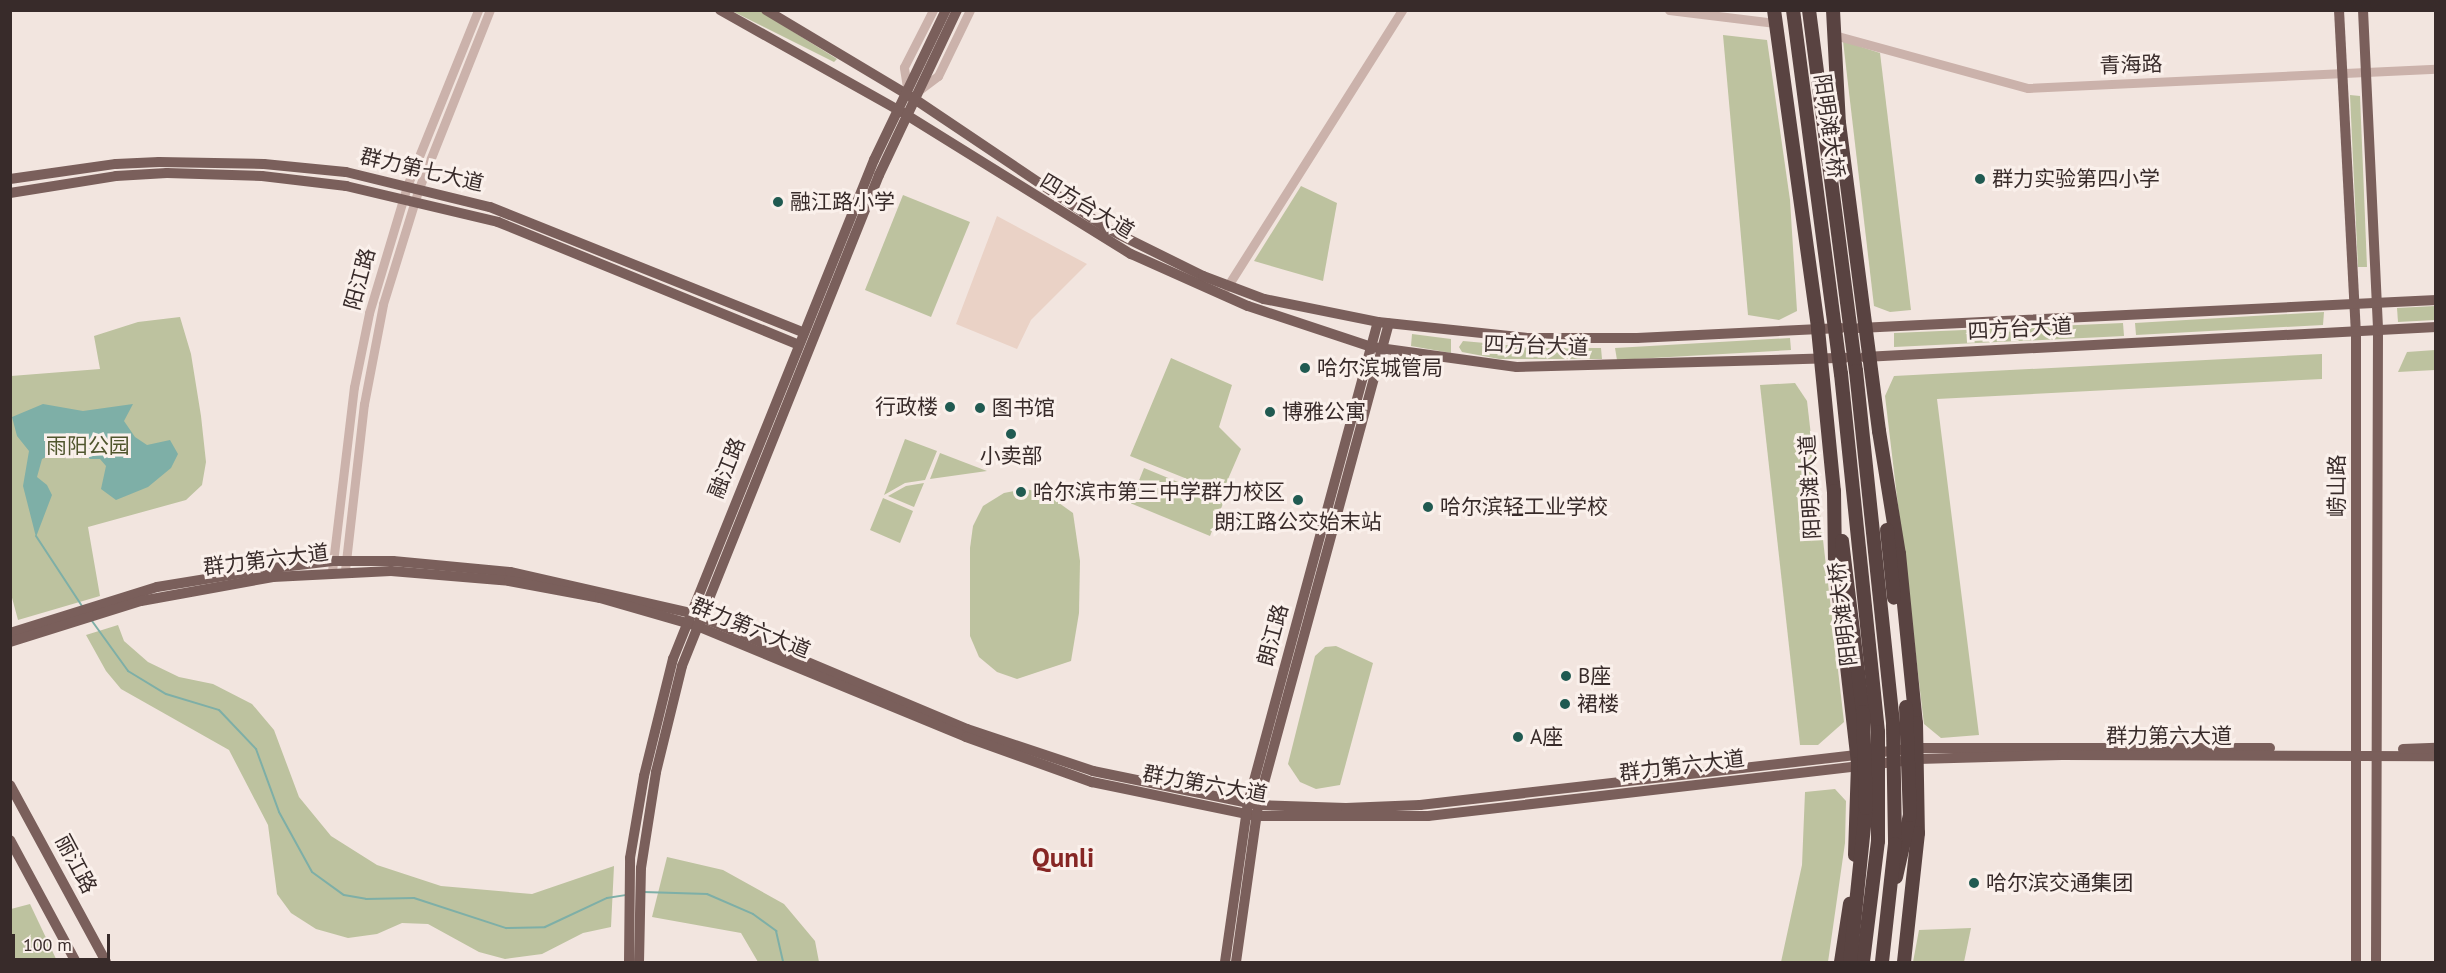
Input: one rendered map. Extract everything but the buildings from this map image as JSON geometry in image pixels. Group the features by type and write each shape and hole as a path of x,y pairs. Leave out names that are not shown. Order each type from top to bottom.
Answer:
{"highway":[{"path":"1782,10 1793,130"},
{"name":"阳明滩大桥","path":"1793,10 1841,374 1875,707 1880,816 1874,891 1863,963"},
{"name":"阳明滩大桥","path":"1809,10 1856,371 1893,725 1892,897 1882,963"},
{"path":"1824,10 1879,431 1889,552 1908,728 1910,815 1906,898 1896,963"},
{"path":"1833,10 1839,123"},
{"name":"阳明滩大道","path":"1774,17 1793,130 1818,329 1834,491 1835,561 1857,759 1853,889 1841,963"},
{"path":"1879,431 1899,554 1917,754 1918,833 1904,963"},
{"path":"1834,491 1845,560 1863,712 1866,808 1874,891"},
{"path":"1850,963 1866,808"},
{"path":"1892,897 1910,815"}],"main road":[{"name":"四方台大道","path":"720,10 900,111 1131,254 1248,306 1377,349 1517,368 1821,359 2436,327"},
{"name":"四方台大道","path":"766,10 910,92 1088,217 1227,287 1286,305 1384,323 1487,336 1578,339 2436,300"},
{"name":"融江路","path":"910,92 946,10"},
{"name":"融江路","path":"639,963 629,867 654,730 802,332 900,111 957,10"},
{"name":"崂山路","path":"2338,10 2352,305 2356,331 2356,963"},
{"name":"崂山路","path":"2363,10 2378,330 2376,963"},
{"name":"融江路","path":"629,963 634,898 665,730 694,619 900,111"},
{"name":"群力第七大道","path":"10,179 116,164 171,162 264,164 346,172 490,207 802,332"},
{"name":"群力第七大道","path":"10,193 105,177 167,173 262,176 346,186 498,222 797,344"},
{"name":"朗江路","path":"1225,963 1252,809 1384,323"},
{"name":"群力第六大道","path":"10,633 212,576 346,565 510,572 694,619 977,732 1093,771 1252,809 1420,805 1917,754 2376,752 2436,748"},
{"name":"群力第六大道","path":"10,642 75,615"},
{"name":"群力第六大道","path":"2376,752 2436,756"},
{"name":"丽江路","path":"10,785 106,963"},
{"name":"朗江路","path":"1236,963 1252,809"},
{"path":"10,840 76,963"}],"street":[{"name":"阳江路","path":"332,566 363,339 403,198 478,10"},
{"name":"阳江路","path":"346,565 370,366 396,259 419,188 490,10"},
{"path":"933,10 904,67 910,92 938,76 970,10"},
{"path":"1227,287 1402,10"},
{"path":"1669,10 1774,17"},
{"name":"青海路","path":"1834,35 2028,88 2436,69"}],"green space":[{"path":"732,11 760,11 837,59 834,62"},
{"path":"1723,35 1767,40 1790,200 1797,311 1779,320 1748,315"},
{"path":"1843,41 1880,53 1911,310 1890,312 1874,306"},
{"path":"2350,95 2360,96 2367,267 2358,267"},
{"path":"1301,186 1337,203 1323,281 1254,261"},
{"path":"903,195 970,222 931,317 865,290"},
{"path":"2435,306 2435,320 2398,322 2397,308"},
{"path":"2324,312 2323,325 2136,335 2135,323"},
{"name":"雨阳公园","path":"180,317 191,354 201,416 206,462 202,485 186,500 88,527 100,596 18,620 11,594 11,376 100,369 94,336 138,322"},
{"path":"2123,323 2124,336 1894,347 1894,333"},
{"path":"1412,334 1451,339 1451,353 1411,346"},
{"path":"1790,338 1791,350 1617,360 1615,348"},
{"path":"1463,341 1541,348 1601,348 1602,359 1499,359 1462,352 1459,347"},
{"path":"2435,350 2435,370 2398,372 2407,352"},
{"path":"2322,354 2322,379 1937,399 1979,735 1941,738 1924,724 1885,396 1894,376"},
{"path":"1171,358 1232,385 1219,427 1241,449 1222,493 1130,456"},
{"path":"1795,383 1807,401 1844,722 1818,745 1800,745 1760,385"},
{"path":"905,439 937,451 925,480 905,483 884,495"},
{"path":"940,453 987,471 930,479"},
{"path":"1144,468 1224,501 1210,536 1130,503"},
{"path":"924,483 914,507 888,496 906,486"},
{"path":"1025,489 1045,493 1073,513 1080,561 1079,613 1071,661 1017,679 997,672 979,657 970,636 970,548 973,526 983,506 1004,493"},
{"path":"883,498 913,511 900,543 870,530"},
{"path":"118,625 124,641 148,662 179,677 213,684 252,704 274,730 299,797 331,836 377,865 441,886 532,894 614,866 611,927 583,933 542,954 505,959 479,952 428,924 402,923 377,934 348,938 316,929 291,913 277,894 268,825 229,750 121,689 106,671 86,635"},
{"path":"1336,646 1373,663 1340,785 1316,789 1300,782 1288,764 1315,656 1325,647"},
{"path":"1835,789 1846,801 1845,843 1828,962 1781,962 1802,865 1805,792"},
{"path":"667,857 723,870 784,904 815,941 819,962 758,962 741,933 652,917"},
{"path":"30,904 57,962 11,962 11,909"},
{"path":"1971,928 1964,962 1913,962 1919,930"}],"shaded area":[{"path":"997,216 1087,264 1031,320 1017,349 956,324"}],"water":[{"path":"43,404 83,411 133,404 124,421 135,437 147,445 170,440 178,454 171,468 148,487 116,500 101,489 106,466 100,459 90,459 77,449 64,448 42,459 37,477 47,485 52,495 36,537 23,486 29,451 17,436 12,417"}],"waterway":[{"path":"36,536 82,606"},
{"path":"92,621 128,671 166,694 219,710 256,749 279,812 312,872 344,895 366,899 414,898 506,928 545,927 607,898 627,895"},
{"path":"644,892 707,894 753,914 776,931 783,962"}],"place":[{"name":"群力实验第四小学","path":"1980,179"},
{"name":"融江路小学","path":"778,202"},
{"name":"哈尔滨城管局","path":"1305,368"},
{"name":"行政楼","path":"950,407"},
{"name":"图书馆","path":"980,408"},
{"name":"博雅公寓","path":"1270,412"},
{"name":"小卖部","path":"1011,434"},
{"name":"哈尔滨市第三中学群力校区","path":"1021,492"},
{"name":"朗江路公交始末站","path":"1298,500"},
{"name":"哈尔滨轻工业学校","path":"1428,507"},
{"name":"B座","path":"1566,676"},
{"name":"裙楼","path":"1565,704"},
{"name":"A座","path":"1518,737"},
{"name":"哈尔滨交通集团","path":"1974,883"}],"district":[{"name":"Qunli","path":"1063,858"}]}
